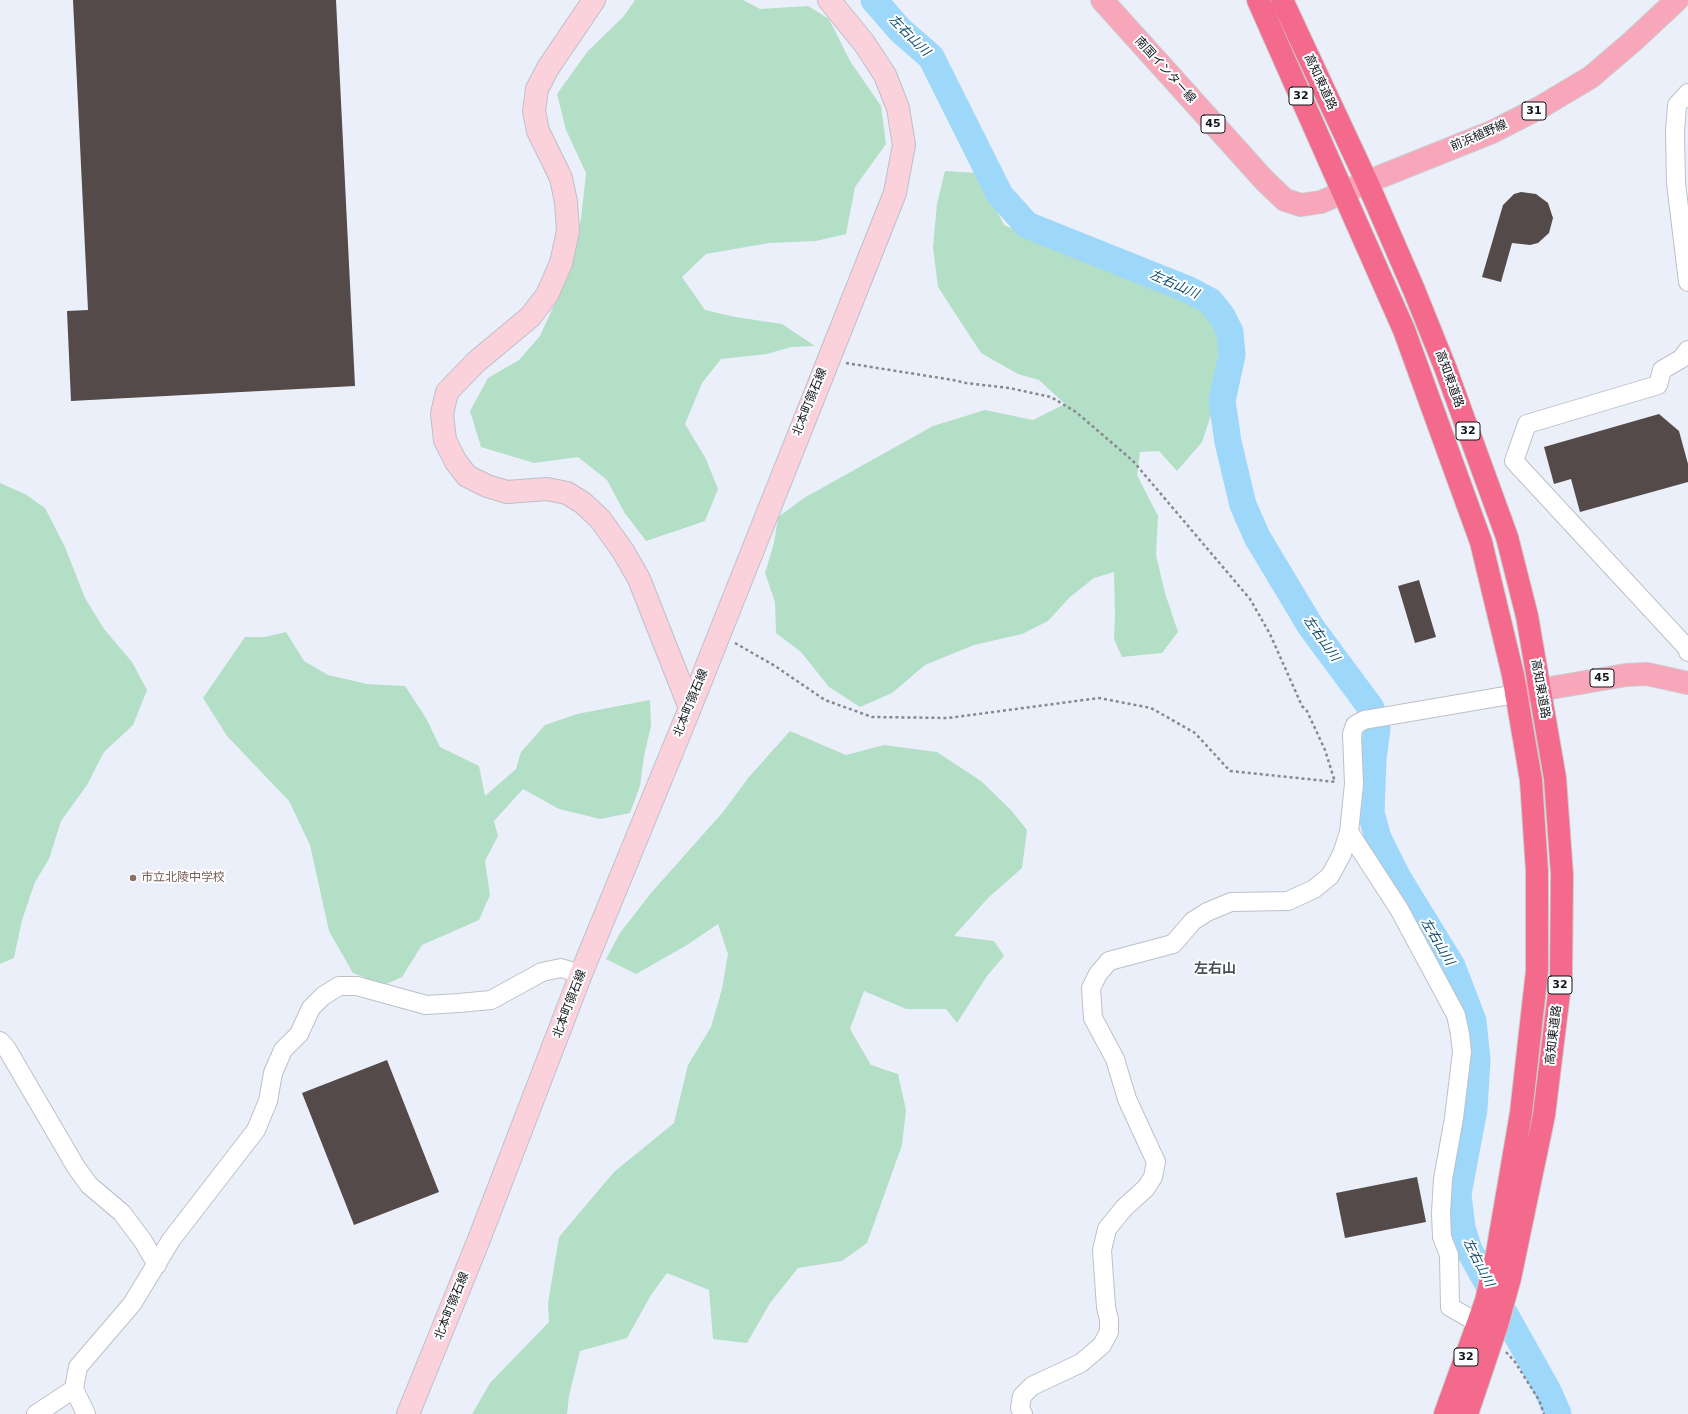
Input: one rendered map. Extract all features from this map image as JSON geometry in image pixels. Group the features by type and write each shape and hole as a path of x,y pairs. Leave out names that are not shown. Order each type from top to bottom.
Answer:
{"highway":[{"name":"高知東道路","path":"1258,0 1404,330 1481,542 1516,694 1531,780 1537,871 1537,971 1521,1113 1497,1254 1486,1301 1489,1329 1466,1414"},
{"name":"高知東道路","path":"1282,0 1367,182 1414,290 1445,367 1507,537 1527,616 1555,778 1561,860 1561,977 1544,1115 1510,1278 1489,1329 1445,1414"}],"main road":[{"path":"594,0 548,68 537,89 534,111 538,131 561,178 566,202 568,231 561,263 547,295 530,317 476,362 447,392 442,414 445,440 456,462 467,476 487,486 507,492 547,489 566,493 583,503 600,519 623,551 639,578 690,708"},
{"name":"北本町領石線","path":"408,1414 478,1242 581,974 690,708 827,360 895,193 904,145 898,108 885,75 864,43 829,0"},
{"name":"南国インター線","path":"1102,0 1265,181 1285,200 1301,205 1322,202 1344,192"},
{"name":"前浜植野線","path":"1344,192 1492,132 1539,108 1591,77 1677,0"},
{"name":"45","path":"1516,694 1598,678 1626,675 1647,674 1688,683"}],"street":[{"path":"1688,93 1677,105 1675,132 1676,183 1688,282"},
{"path":"1688,350 1681,359 1662,370 1658,385 1526,424 1514,461 1688,649 1688,652"},
{"path":"1023,1414 1020,1408 1022,1396 1032,1386 1081,1363 1102,1345 1108,1332 1109,1320 1106,1307 1102,1250 1107,1229 1124,1208 1146,1188 1153,1177 1156,1162 1127,1099 1115,1059 1093,1018 1091,988 1098,974 1109,961 1173,944 1194,921 1207,912 1231,902 1288,901 1314,889 1330,876 1342,854 1349,832 1354,784 1352,734 1355,725 1364,720 1516,694"},
{"path":"1349,832 1399,909 1456,1015 1462,1052 1454,1118 1443,1179 1441,1213 1442,1237 1449,1255 1450,1307 1489,1329"},
{"path":"86,1414 74,1389 78,1366 132,1304 171,1240 256,1130 268,1101 273,1073 283,1050 299,1034 311,1008 323,996 340,986 357,986 426,1005 459,1003 491,1000 542,972 561,968 581,974"},
{"path":"0,1041 7,1049 76,1166 89,1185 122,1213 143,1241 157,1265"},
{"path":"36,1414 74,1389"}],"path":[{"path":"718,634 775,666 825,700 872,717 948,718 1098,698 1151,708 1195,733 1230,771 1335,782 1325,750 1310,718 1302,706 1270,634 1250,599 1133,461 1076,412 1051,398 1009,388 966,384 953,380 827,360"},
{"path":"1489,1329 1515,1362 1539,1400 1544,1414"}],"green space":[{"path":"635,0 743,0 760,9 808,6 829,19 850,61 881,106 886,144 855,187 846,234 816,241 769,243 706,254 682,277 705,310 735,317 782,324 815,346 791,347 767,354 721,359 702,383 685,424 706,459 718,489 705,521 646,541 624,512 607,480 578,457 534,463 481,447 470,411 488,378 519,360 540,336 554,305 581,219 586,173 566,130 557,94 588,51 624,16"},
{"path":"945,171 978,173 1004,225 1183,297 1202,309 1220,335 1213,409 1202,442 1177,471 1159,451 1140,452 1137,475 1158,516 1156,555 1165,593 1178,632 1162,653 1122,657 1114,639 1114,572 1094,578 1070,597 1048,621 1022,634 974,645 925,665 892,693 860,707 829,687 801,652 776,633 775,602 765,573 774,543 778,517 804,498 933,426 985,410 1033,420 1065,404 1039,380 1018,374 981,353 938,287 933,247 937,204"},
{"path":"0,483 25,494 45,508 65,547 85,598 104,629 132,662 147,690 133,725 104,752 87,785 61,821 49,859 35,882 22,920 14,958 0,964"},
{"path":"286,632 304,661 328,675 367,684 405,686 426,718 440,747 479,766 485,796 516,769 521,752 545,725 577,714 650,700 651,726 644,756 640,786 630,813 600,819 559,809 523,789 494,821 498,836 485,861 490,895 479,920 422,945 402,977 384,985 353,973 329,931 310,845 289,801 227,736 203,698 245,637 265,637"},
{"path":"790,731 846,755 884,745 937,752 981,781 1010,809 1027,830 1022,868 988,898 954,936 994,941 1004,956 987,976 957,1023 946,1009 906,1009 864,991 850,1029 871,1065 898,1074 906,1110 902,1145 867,1243 842,1261 798,1268 770,1303 747,1343 713,1339 709,1290 667,1273 651,1295 627,1338 580,1351 569,1396 567,1414 472,1414 490,1383 549,1322 548,1303 559,1237 614,1172 674,1123 688,1065 711,1027 722,989 728,954 718,924 687,945 636,974 606,959 620,933 651,893 723,812 749,777"}],"building":[{"path":"73,0 336,0 355,386 71,401 67,311 88,310"},
{"path":"1521,192 1536,194 1548,203 1553,218 1549,233 1538,243 1530,245 1512,243 1501,282 1482,277 1503,205 1514,194"},
{"path":"1659,414 1679,431 1688,464 1688,482 1580,512 1571,479 1554,484 1544,447"},
{"path":"1419,580 1436,637 1415,643 1398,586"},
{"path":"387,1060 439,1192 354,1225 302,1093"},
{"path":"1417,1177 1426,1222 1345,1238 1336,1193"}],"waterway":[{"name":"左右山川","path":"874,0 900,30 931,57 1000,195 1027,225 1187,289 1210,301 1222,316 1230,332 1232,355 1222,401 1228,442 1243,505 1257,537 1311,627 1371,708 1377,729 1373,759 1371,813 1378,838 1398,878 1452,966 1473,1021 1477,1060 1474,1109 1458,1194 1462,1228 1469,1250 1548,1391 1558,1414"}],"place":[{"name":"市立北陵中学校","path":"133,878"}],"district":[{"name":"左右山","path":"1215,969"}]}
